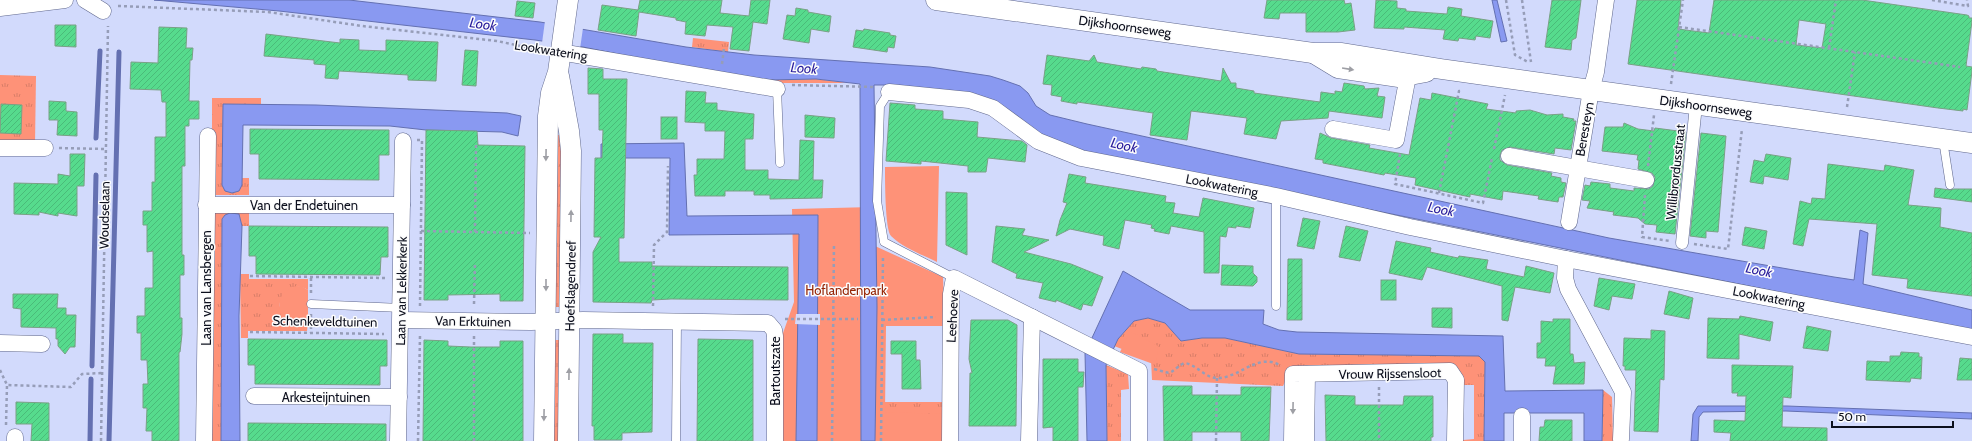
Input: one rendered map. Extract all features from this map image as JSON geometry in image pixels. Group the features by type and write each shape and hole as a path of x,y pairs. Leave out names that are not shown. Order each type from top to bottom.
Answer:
{"street":[{"path":"0,8 65,0"},
{"path":"85,0 104,11"},
{"name":"Hoefslagendreef","path":"544,441 547,133 551,93 558,72 568,0"},
{"name":"Dijkshoornseweg","path":"936,0 1313,53 1338,68 1399,77 1409,70 1441,69 1506,88 1591,90 1972,143"},
{"name":"Beresteyn","path":"1569,222 1591,90 1596,72 1606,0"},
{"name":"Lookwatering","path":"560,50 777,89"},
{"path":"1333,129 1396,140 1409,70"},
{"name":"Hoefslagendreef","path":"558,72 569,131 571,192 568,441"},
{"name":"Lookwatering","path":"883,90 969,100 993,108 1038,141 1081,158 1276,196 1410,227 1566,259 1589,262 1972,337"},
{"name":"Willibrordusstraat","path":"1682,243 1696,104"},
{"path":"547,133 553,129 569,131"},
{"name":"Laan van Lansbergen","path":"204,441 208,136"},
{"name":"Laan van Lekkerkerk","path":"398,441 401,321 402,141"},
{"path":"0,148 45,148"},
{"name":"Beresteyn","path":"1509,156 1646,180"},
{"name":"Van der Endetuinen","path":"206,205 402,205"},
{"path":"1566,259 1565,278 1568,289 1622,392 1621,440"},
{"name":"Leehoeve","path":"950,441 950,316 951,294 954,278 1139,371"},
{"path":"1029,441 1032,317"},
{"name":"Bartoutszate","path":"569,320 762,321 771,325 775,336 775,441"},
{"name":"Van Erktuinen","path":"401,321 569,320"},
{"path":"0,343 42,344"},
{"path":"1139,371 1139,441"},
{"name":"Vrouw Rijssensloot","path":"1300,374 1450,371 1456,380 1455,441"},
{"path":"1292,441 1300,374"},
{"path":"1300,374 1306,441"},
{"name":"Arkesteijntuinen","path":"254,396 399,397"},
{"path":"1522,416 1522,441"}],"lane":[{"path":"777,89 780,163"},
{"path":"883,90 879,114 877,201 884,242 954,278"},
{"path":"1943,139 1950,185"},
{"path":"1276,196 1276,306"},
{"name":"Schenkeveldtuinen","path":"311,304 401,321"},
{"path":"676,441 677,321"}],"path":[{"path":"1506,0 1515,55 1527,62"},
{"path":"1522,0 1532,62"},
{"path":"1669,101 1683,0"},
{"path":"1829,48 1836,0"},
{"path":"1932,0 1968,6 1967,0"},
{"name":"Lookwatering","path":"104,11 120,5 268,12 362,26 497,41 560,50"},
{"name":"Woudselaan","path":"101,441 109,27 104,11"},
{"path":"1679,27 1960,67"},
{"path":"1844,126 1855,52"},
{"path":"777,89 793,84 856,86 883,90"},
{"path":"1497,96 1506,88"},
{"path":"1396,140 1403,143 1395,184 1483,203 1506,88"},
{"path":"1439,193 1459,91 1467,92"},
{"path":"402,141 422,140 422,231 418,441"},
{"path":"475,232 476,145"},
{"path":"45,148 106,149"},
{"path":"653,321 654,245 668,232 668,166"},
{"path":"402,231 531,233"},
{"path":"881,441 884,242"},
{"path":"832,441 834,243"},
{"path":"474,304 475,262"},
{"path":"250,276 401,278"},
{"path":"882,320 950,316"},
{"path":"788,319 858,319"},
{"name":"Schenkeveldtuinen","path":"250,332 401,321"},
{"path":"474,321 474,441"},
{"path":"1139,371 1153,369 1167,374 1172,373 1184,363 1190,363 1205,374 1220,378 1249,366 1268,361 1275,362 1300,374"},
{"path":"0,370 7,385 6,431 15,439"},
{"path":"1378,373 1379,441"},
{"path":"7,385 71,387 82,374 102,374"},
{"path":"1216,441 1217,378"}],"green space":[{"path":"693,38 729,42 728,52 692,47"},
{"path":"0,75 36,76 35,144 0,143"},
{"path":"816,79 848,83 772,83 767,80"},
{"path":"212,98 261,98 261,104 223,104 222,185 225,190 229,192 239,191 242,178 249,178 249,195 212,195"},
{"path":"555,136 563,136 562,307 553,307"},
{"path":"939,166 937,262 907,248 891,236 886,214 885,167"},
{"name":"Hoflandenpark","path":"873,207 875,246 943,277 945,326 886,326 885,412 944,414 944,441 783,441 783,333 794,302 792,209"},
{"path":"249,210 249,226 242,226 239,214 222,219 221,441 210,441 214,212"},
{"path":"240,274 249,274 249,279 308,279 308,290 298,287 289,289 283,296 279,306 298,324 308,323 307,331 248,331 248,338 241,338"},
{"path":"297,286 308,290 308,323 289,323 285,321 280,313 279,303 283,294 288,289"},
{"path":"1148,318 1165,323 1181,341 1202,338 1225,338 1299,354 1479,356 1485,361 1484,441 1463,441 1474,439 1474,385 1462,385 1461,374 1293,366 1283,386 1152,380 1151,360 1114,346 1118,339 1134,321"},
{"path":"1130,331 1158,346 1156,365 1120,352"},
{"path":"549,340 565,340 564,441 548,441"},
{"path":"1106,365 1128,374 1129,389 1121,390 1121,441 1107,441"},
{"path":"1603,390 1612,397 1613,441 1602,441"},
{"path":"876,402 944,402 943,441 875,441"}],"water":[{"name":"Look","path":"154,0 349,0 540,22 686,47 754,55 930,67 990,76 1020,86 1028,93 1036,106 1050,115 1087,124 1609,238 1854,280 1860,230 1868,233 1863,284 1972,310 1972,331 1114,158 1059,145 1009,114 892,85 874,85 877,307 875,441 861,441 860,84 816,79 767,80 672,65 583,47 535,40 279,11"},
{"path":"1492,0 1497,0 1507,41 1501,42"},
{"path":"223,104 316,105 507,113 521,116 518,136 502,132 426,130 390,126 243,125 242,185 239,191 232,193 225,191 222,185"},
{"path":"684,143 687,216 818,215 817,441 796,441 799,234 669,235 670,158 601,158 601,144"},
{"path":"230,213 239,214 242,226 239,316 240,441 221,441 222,219 225,215"},
{"path":"1123,271 1190,310 1264,310 1263,324 1279,330 1297,332 1503,336 1505,391 1603,390 1602,441 1584,441 1584,413 1504,413 1504,441 1484,441 1485,362 1479,356 1299,354 1225,338 1202,338 1181,341 1165,323 1148,318 1134,321 1118,339 1106,365 1107,441 1087,441 1085,353"},
{"path":"1698,406 1787,406 1972,413 1972,419 1786,411 1703,412 1699,417 1698,441 1691,441 1693,414"}],"pier":[{"path":"545,21 583,28 580,49 542,43"},
{"path":"796,314 820,314 820,325 795,324"}],"building":[{"path":"640,0 722,0 720,13 749,16 751,0 770,0 767,24 753,22 749,51 730,49 733,27 707,25 705,36 685,34 686,22 676,20 676,18 639,12 636,36 598,30 602,5 638,10"},
{"path":"1267,0 1344,0 1345,4 1351,3 1355,30 1338,32 1306,32 1306,13 1280,13 1279,19 1264,18"},
{"path":"1376,0 1397,1 1397,8 1406,9 1406,11 1447,14 1448,7 1462,9 1461,16 1493,21 1490,38 1476,36 1475,40 1459,38 1458,41 1443,39 1445,30 1404,27 1404,29 1374,28"},
{"path":"1552,0 1581,0 1576,38 1572,40 1571,50 1545,47"},
{"path":"1637,0 1681,0 1678,29 1709,33 1714,0 1862,0 1967,15 1969,18 1972,18 1966,66 1972,67 1972,71 1967,110 1963,109 1963,111 1628,64","holes":["1799,20 1826,24 1822,48 1796,45"]},
{"path":"517,1 535,3 533,18 515,16"},
{"path":"796,8 808,10 808,12 831,16 829,32 811,29 809,43 783,39 787,15 795,16"},
{"path":"55,25 76,25 76,47 55,46"},
{"path":"159,27 187,28 186,48 193,48 192,60 190,60 189,101 199,101 199,119 189,119 189,126 185,126 185,166 182,166 182,255 184,255 184,275 180,275 180,318 182,318 182,334 179,352 179,441 152,441 152,431 146,431 147,408 143,408 143,384 148,384 147,360 141,360 141,333 137,333 137,316 145,316 145,288 153,288 153,251 147,252 147,225 143,225 143,211 152,211 152,182 155,182 155,137 166,137 166,102 162,102 161,90 130,89 131,62 158,63"},
{"path":"864,29 890,33 890,35 896,36 894,48 888,47 887,52 853,47 856,30 863,31"},
{"path":"266,34 340,43 340,39 359,40 359,50 386,51 386,40 438,42 436,81 408,80 408,75 339,71 338,79 325,78 326,65 314,64 314,60 264,56"},
{"path":"465,50 478,51 476,86 462,85"},
{"path":"1047,55 1089,61 1094,55 1097,62 1141,69 1142,67 1156,69 1157,71 1221,81 1223,68 1231,83 1236,83 1236,88 1254,91 1254,93 1320,102 1321,92 1335,94 1335,91 1342,92 1344,83 1364,86 1365,89 1379,88 1377,96 1385,97 1382,118 1329,111 1328,118 1281,121 1276,139 1244,134 1247,118 1191,111 1187,140 1150,135 1153,113 1077,102 1077,104 1061,101 1062,97 1051,95 1052,85 1043,84"},
{"path":"588,68 603,69 603,79 627,79 624,238 619,238 619,262 652,262 652,266 788,267 788,300 671,299 652,300 651,303 593,302 593,252 601,237 594,237 595,158 602,158 603,130 599,130 599,94 588,94"},
{"path":"686,91 706,92 705,103 717,103 717,110 754,114 753,139 745,139 745,170 768,170 768,179 799,180 800,140 814,141 813,180 823,180 822,198 770,199 770,195 754,195 754,191 725,191 725,196 695,196 694,175 697,175 697,159 724,159 725,131 705,131 705,123 685,122"},
{"path":"1432,93 1488,104 1486,109 1516,113 1516,111 1530,110 1547,115 1563,114 1563,117 1574,119 1573,121 1576,121 1571,150 1555,148 1554,154 1510,147 1502,150 1500,155 1500,160 1507,165 1552,173 1551,176 1561,178 1561,182 1566,183 1563,197 1559,197 1558,202 1538,199 1539,196 1503,191 1502,200 1470,194 1470,197 1415,185 1416,178 1385,173 1384,175 1323,163 1323,160 1315,159 1320,133 1331,138 1370,145 1369,148 1409,155 1420,98 1431,100"},
{"path":"49,101 66,102 66,111 77,112 77,136 57,135 58,120 49,120"},
{"path":"890,103 915,105 915,109 943,111 943,119 978,122 977,137 1022,141 1027,145 1025,162 988,158 986,172 968,172 968,166 921,161 921,164 886,161"},
{"path":"1,104 22,105 21,134 0,133"},
{"path":"805,115 835,118 834,138 805,137"},
{"path":"661,117 677,117 677,139 661,139"},
{"path":"1624,123 1638,129 1654,131 1655,128 1686,132 1675,234 1656,232 1657,225 1645,224 1638,218 1613,215 1614,212 1587,208 1590,201 1582,200 1585,185 1590,186 1591,182 1610,184 1610,188 1634,191 1634,188 1649,189 1653,186 1655,177 1652,173 1638,169 1638,155 1602,151 1605,127 1623,127"},
{"path":"250,129 389,130 389,155 379,155 379,180 259,179 259,154 250,154"},
{"path":"426,130 477,131 478,145 525,146 523,301 500,301 500,294 448,295 448,300 424,300"},
{"path":"1701,133 1726,136 1718,232 1706,231 1706,238 1690,236"},
{"path":"70,154 85,154 84,186 77,186 77,216 58,213 58,216 39,212 39,215 14,214 14,183 58,184 58,174 70,176"},
{"path":"1766,154 1791,158 1788,180 1764,176 1763,184 1750,182 1754,160 1764,162"},
{"path":"1828,164 1884,171 1885,165 1914,170 1908,205 1941,208 1940,227 1972,233 1972,296 1907,288 1908,279 1872,275 1877,224 1809,219 1803,246 1793,244 1800,201 1811,204 1812,198 1825,199"},
{"path":"1069,174 1086,177 1085,183 1166,196 1165,202 1175,203 1173,213 1199,217 1203,198 1254,208 1250,228 1236,226 1236,228 1228,227 1226,237 1220,236 1219,273 1204,273 1204,232 1171,226 1169,234 1154,231 1155,229 1151,228 1152,225 1125,220 1119,249 1103,245 1104,236 1070,229 1056,236 1060,220 1067,203 1063,202"},
{"path":"1935,188 1950,190 1972,189 1972,202 1934,197"},
{"path":"946,192 967,193 967,255 946,245"},
{"path":"1303,218 1320,221 1314,249 1297,246"},
{"path":"249,226 388,227 388,257 381,257 380,275 256,274 256,256 249,256"},
{"path":"996,226 1025,229 1022,235 1049,240 1024,252 1071,264 1103,277 1092,306 1083,304 1081,310 1056,300 1056,302 1039,298 1043,283 1016,278 1017,274 992,262"},
{"path":"1346,226 1368,231 1360,261 1339,257"},
{"path":"1745,227 1767,231 1764,249 1742,245"},
{"path":"1396,241 1431,248 1430,252 1458,258 1459,256 1488,260 1486,269 1524,277 1526,266 1554,273 1550,293 1515,287 1508,321 1502,320 1502,286 1427,267 1422,280 1389,273"},
{"path":"1288,259 1302,259 1302,320 1287,320"},
{"path":"1222,265 1253,266 1253,273 1257,277 1257,282 1253,286 1221,285"},
{"path":"1599,278 1635,284 1632,299 1612,296 1609,310 1594,306"},
{"path":"1381,280 1396,280 1396,300 1381,300"},
{"path":"1669,291 1693,298 1689,319 1664,314"},
{"path":"13,294 58,294 57,308 66,308 66,315 76,315 75,347 70,347 65,354 58,346 58,339 56,339 56,328 21,327 21,309 13,308"},
{"path":"1432,308 1452,308 1452,328 1432,327"},
{"path":"1740,316 1773,322 1770,341 1739,334 1739,359 1707,358 1708,318 1739,319"},
{"path":"1553,319 1570,319 1570,354 1573,354 1574,363 1585,362 1584,384 1553,384 1556,366 1545,366 1546,358 1537,358 1537,343 1541,343 1541,321 1553,322"},
{"path":"971,320 1008,320 1017,325 1016,426 969,426 970,373 972,373 969,359"},
{"path":"1807,326 1831,331 1828,351 1803,348"},
{"path":"1651,330 1665,331 1664,380 1660,379 1658,432 1634,431 1636,370 1625,370 1625,366 1623,366 1624,338 1651,339"},
{"path":"593,334 623,334 623,343 653,343 652,432 622,433 622,440 594,440 594,426 592,426"},
{"path":"248,339 387,340 387,366 380,366 380,385 255,384 255,365 248,365"},
{"path":"698,339 753,340 753,441 697,441"},
{"path":"424,340 448,341 448,346 471,347 500,347 500,341 523,341 523,441 423,441"},
{"path":"891,341 916,341 916,360 920,360 921,389 902,389 902,354 891,354"},
{"path":"1901,352 1919,353 1919,357 1922,357 1921,379 1911,378 1910,382 1866,380 1867,361 1890,362 1890,356 1900,356"},
{"path":"1960,358 1972,359 1972,380 1957,380"},
{"path":"1043,359 1078,359 1078,372 1084,372 1083,387 1078,387 1078,441 1053,441 1053,427 1043,428"},
{"path":"1732,365 1793,366 1791,398 1783,397 1782,427 1827,428 1827,441 1730,441 1731,433 1714,432 1714,420 1745,421 1746,396 1737,396 1738,393 1732,393"},
{"path":"1163,386 1192,386 1192,395 1241,395 1241,387 1271,387 1269,441 1241,441 1241,432 1192,432 1192,441 1164,441"},
{"path":"1325,395 1355,396 1355,405 1403,405 1404,396 1433,396 1433,437 1431,437 1431,441 1326,441"},
{"path":"16,402 49,403 49,441 31,441 32,424 16,424"},
{"path":"1545,420 1572,420 1572,441 1539,441 1540,427 1544,427"},
{"path":"248,423 386,424 386,441 248,441"}],"waterway":[{"path":"96,138 100,51"},
{"path":"109,441 119,52"},
{"path":"92,366 96,175"},
{"path":"90,441 91,379"}]}
